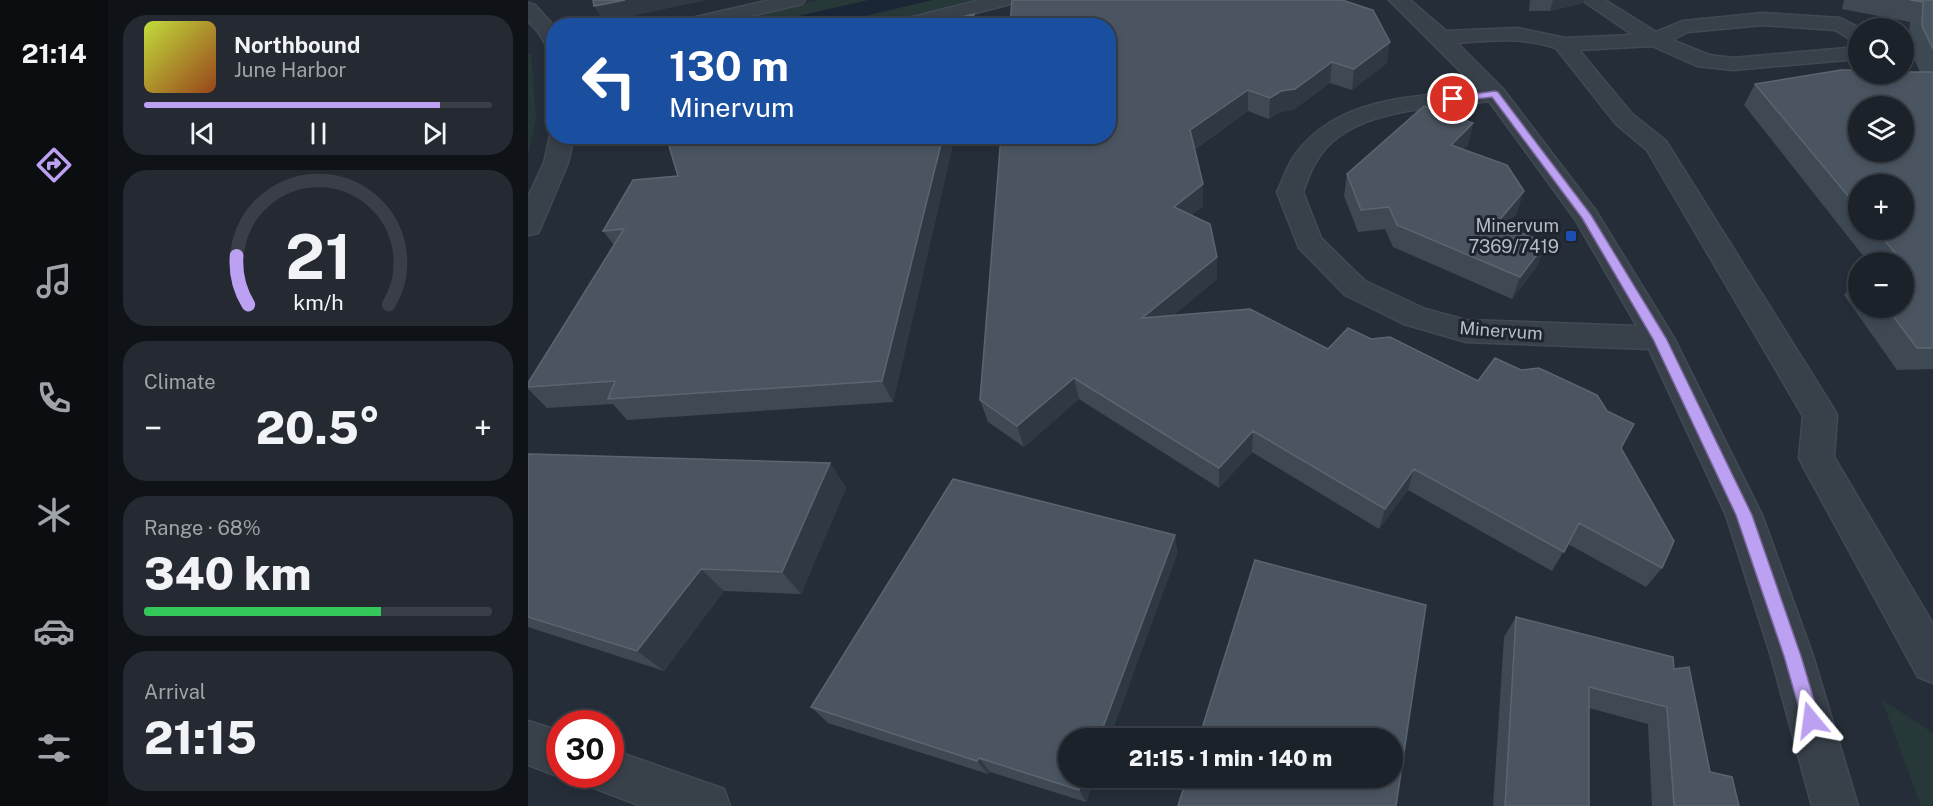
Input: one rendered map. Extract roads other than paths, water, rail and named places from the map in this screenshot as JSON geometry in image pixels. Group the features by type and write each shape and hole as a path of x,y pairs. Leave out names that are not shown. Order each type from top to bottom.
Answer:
{"street":[{"path":"696,18 713,9 795,0"},
{"path":"932,18 1003,0"},
{"path":"1399,0 1495,94 1587,217 1659,338 1744,515 1792,656 1835,806"},
{"path":"1592,0 1655,40 1705,61 1734,64 1848,54"},
{"path":"528,9 546,30"},
{"path":"1440,38 1532,34 1563,44 1655,40 1683,27 1763,19 1840,24 1848,29"},
{"path":"1563,44 1624,119 1657,146 1820,415 1816,458 1933,663"},
{"name":"Minervum","path":"1495,94 1372,110 1329,132 1305,158 1290,192 1309,242 1355,288 1415,317 1466,332 1659,338"},
{"path":"528,228 556,164 560,144"},
{"path":"528,743 546,749"},
{"path":"624,777 707,806"}],"water":[{"path":"869,0 932,0 855,18 790,18"}],"place":[{"name":"Minervum 7369/7419","path":"1571,236"}]}
